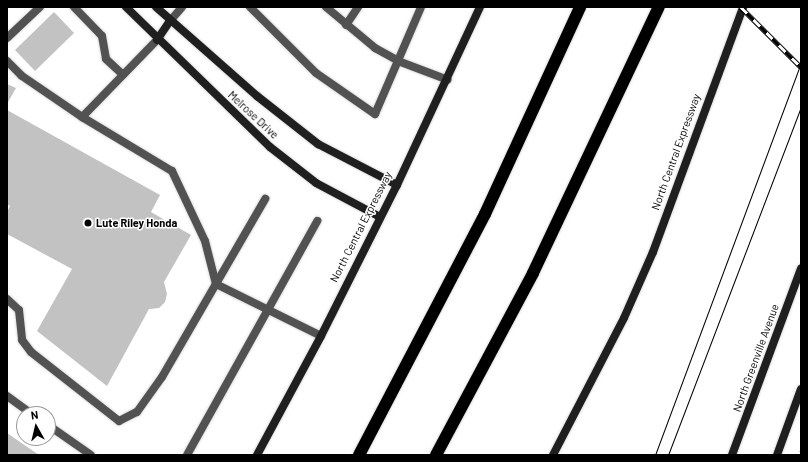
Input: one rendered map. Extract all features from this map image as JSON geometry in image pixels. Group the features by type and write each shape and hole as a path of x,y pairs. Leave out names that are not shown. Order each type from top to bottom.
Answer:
{"highway":[{"path":"359,455 457,269 580,7"},
{"path":"436,455 533,273 659,7"}],"main road":[{"name":"Melrose Drive","path":"126,7 158,40 270,147 316,183 380,217"},
{"name":"Melrose Drive","path":"156,7 170,21 268,105 318,144 397,185"},
{"name":"North Central Expressway","path":"257,455 321,336 397,185 448,80 480,7"},
{"name":"North Central Expressway","path":"553,455 624,318 653,252 743,7"},
{"path":"158,40 170,21"},
{"name":"North Greenville Avenue","path":"732,455 801,268"},
{"path":"777,455 801,389"}],"lane":[{"path":"7,38 40,7"},
{"path":"74,7 102,36 106,59 123,76"},
{"path":"170,21 182,7"},
{"path":"250,7 316,73 375,114 421,7"},
{"path":"326,7 346,25 398,61 448,80"},
{"path":"346,25 358,7"},
{"path":"82,117 158,40"},
{"path":"7,61 22,76 82,117 172,171 204,241 216,284 267,311 321,336"},
{"path":"7,299 19,310 22,340 31,352 119,422 137,412 162,377 265,199"},
{"path":"187,455 317,221"},
{"path":"7,396 21,406"},
{"path":"56,431 91,455"}],"path":[{"path":"800,455 801,451"}],"building":[{"path":"54,12 74,33 35,71 15,50"},
{"path":"7,84 16,88 7,104"},
{"name":"Lute Riley Honda","path":"7,110 160,195 151,212 191,235 164,282 167,294 165,302 159,308 149,309 107,386 37,331 72,269 7,234 7,212 10,206 7,204"},
{"path":"7,433 16,439 16,446 26,446 39,455 7,455"}],"tram line":[{"path":"655,455 801,63"},
{"path":"668,455 801,106"}],"railway":[{"path":"741,7 801,67"}],"place":[{"name":"Lute Riley Honda","path":"88,223"}]}
